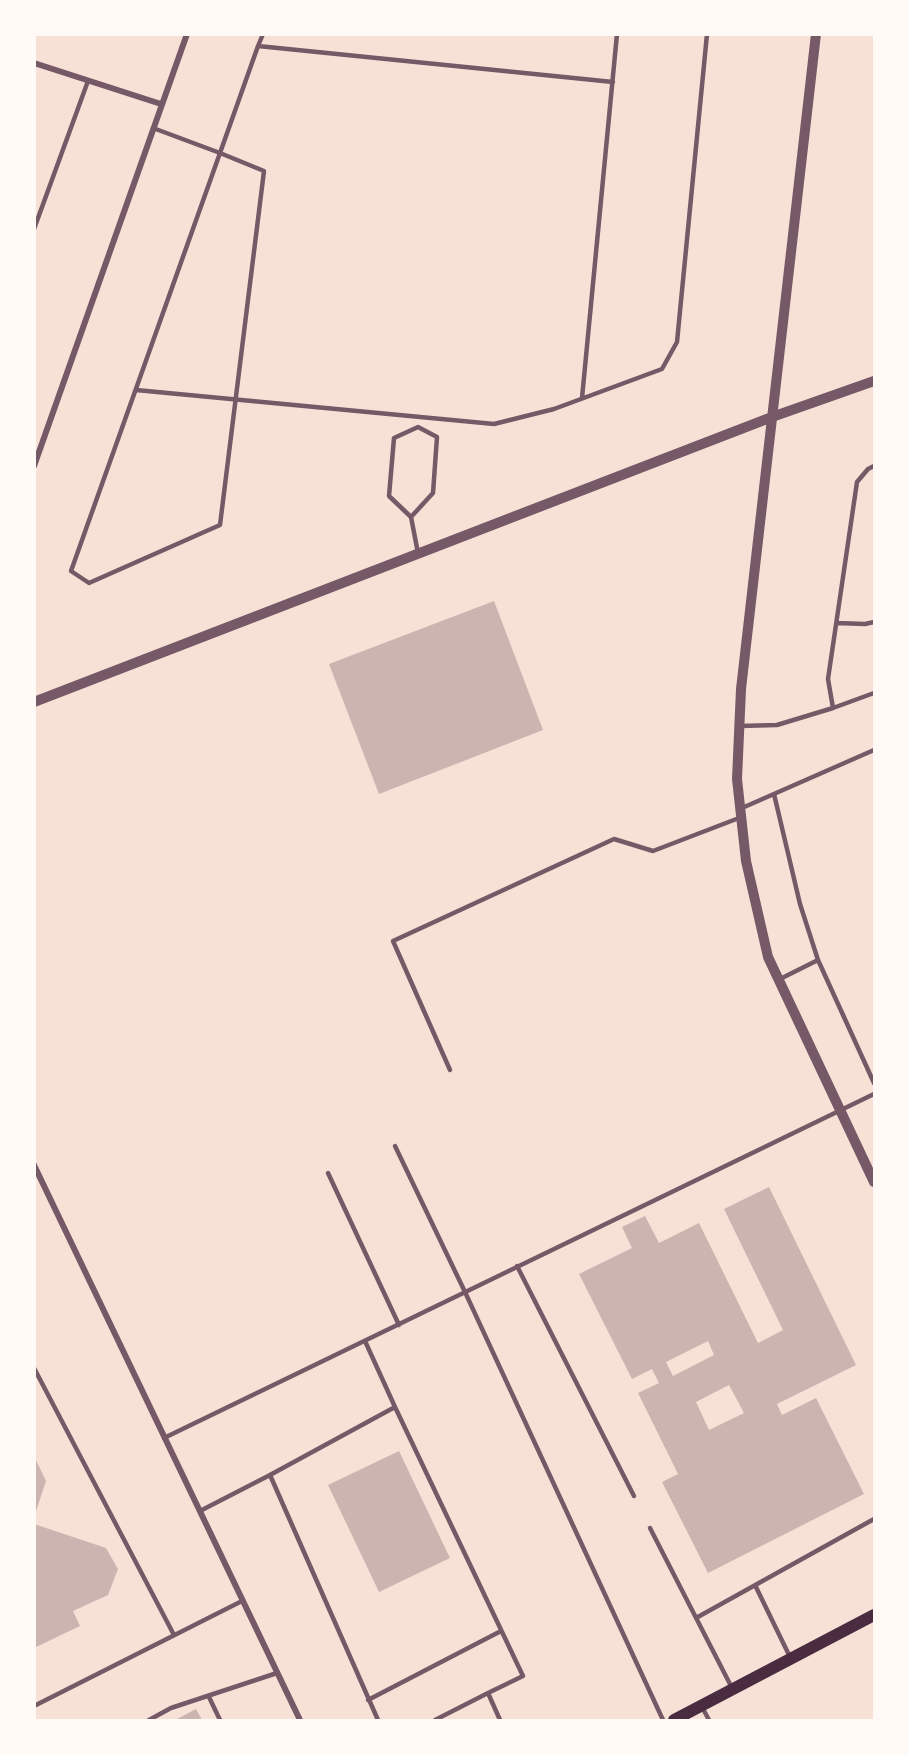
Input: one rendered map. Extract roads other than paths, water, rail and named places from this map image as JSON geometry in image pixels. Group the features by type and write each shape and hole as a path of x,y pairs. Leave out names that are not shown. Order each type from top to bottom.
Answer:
{"main road":[{"path":"674,1720 874,1615"}],"street":[{"path":"34,466 161,104 188,34"},
{"path":"816,34 741,689 737,779 746,861 768,957 874,1182"},
{"path":"34,63 161,104"},
{"path":"34,702 772,417 874,381"},
{"path":"34,1166 300,1720"}],"lane":[{"path":"153,128 220,153 264,171 220,525 89,584 71,571 136,390 220,153 258,46 263,34"},
{"path":"582,398 617,34"},
{"path":"136,390 494,424 554,409 662,369 677,342 707,34"},
{"path":"258,46 613,82"},
{"path":"34,229 88,81"},
{"path":"418,428 419,417"},
{"path":"411,517 433,493 437,437 418,428 394,438 389,496 411,517 418,554"},
{"path":"833,708 828,679 857,482 868,469 874,466"},
{"path":"837,623 874,622"},
{"path":"740,726 777,725 874,693"},
{"path":"450,1070 393,941 614,839 653,851 741,813 774,794 874,750"},
{"path":"774,794 800,904 818,960 874,1083"},
{"path":"778,979 818,960"},
{"path":"164,1438 874,1094"},
{"path":"395,1146 663,1720"},
{"path":"328,1173 399,1324"},
{"path":"517,1266 634,1496"},
{"path":"365,1341 523,1676 435,1720"},
{"path":"34,1368 174,1635"},
{"path":"200,1511 395,1407"},
{"path":"270,1475 378,1720"},
{"path":"696,1618 874,1519"},
{"path":"650,1528 732,1690"},
{"path":"755,1585 791,1659"},
{"path":"34,1706 242,1600"},
{"path":"368,1700 501,1631"},
{"path":"148,1720 171,1708 277,1673"},
{"path":"488,1693 500,1720"},
{"path":"209,1697 220,1720"},
{"path":"702,1706 709,1720"}]}
